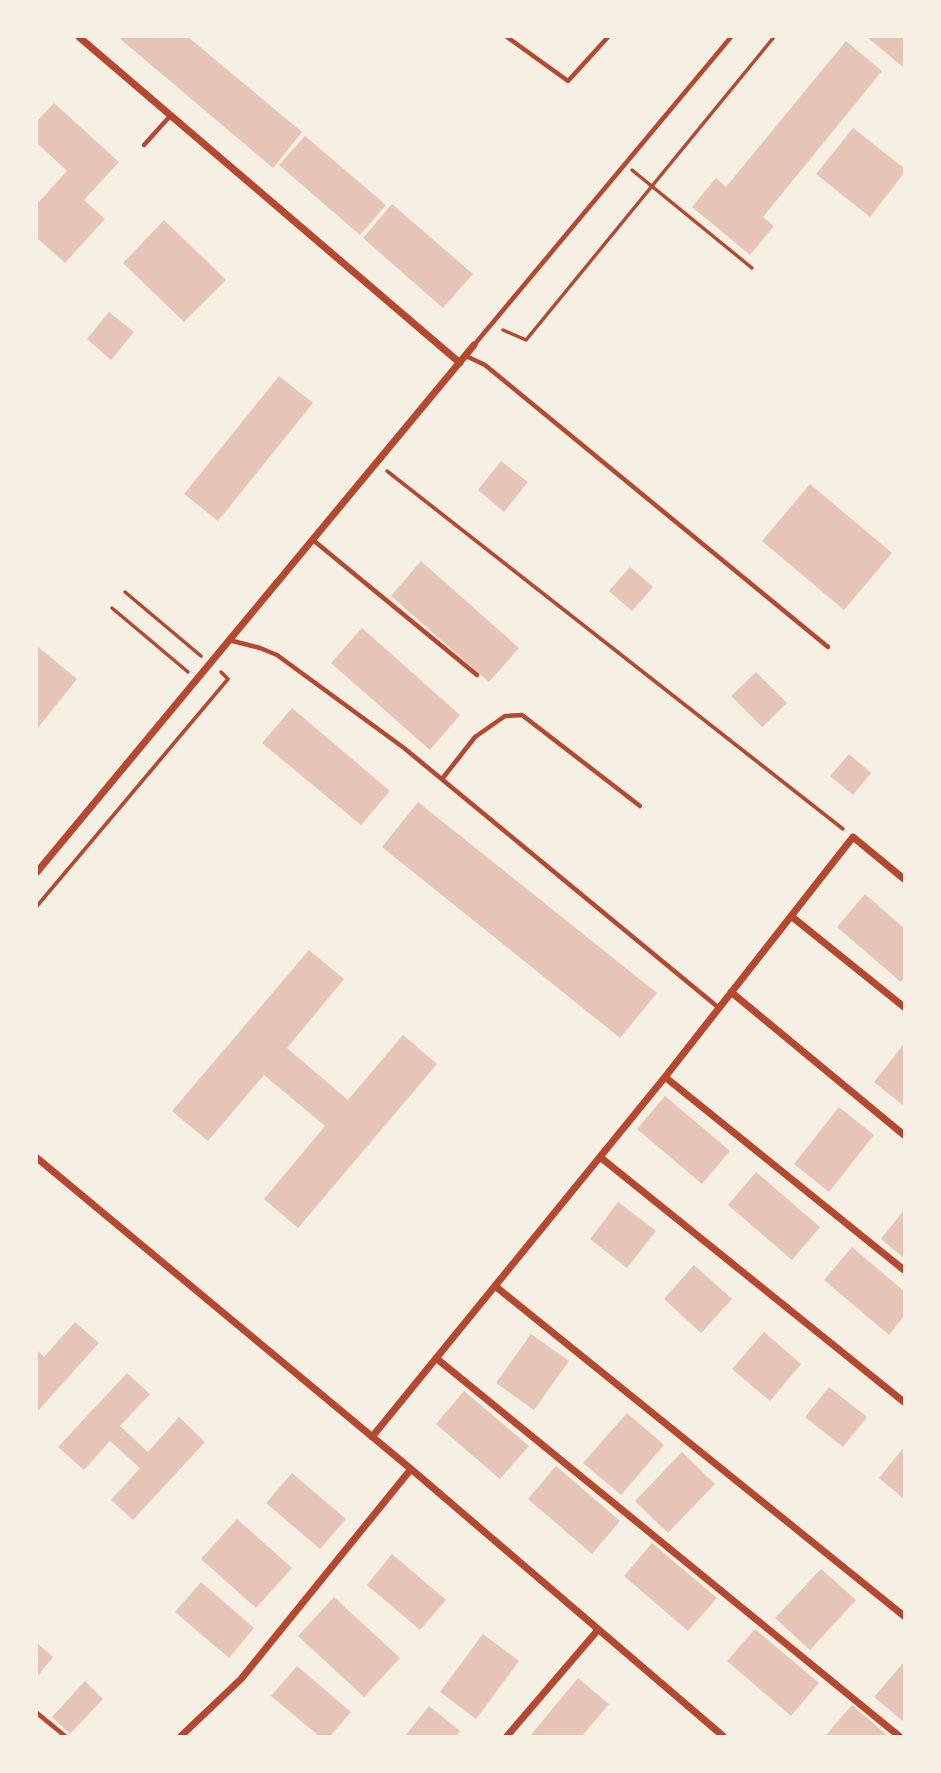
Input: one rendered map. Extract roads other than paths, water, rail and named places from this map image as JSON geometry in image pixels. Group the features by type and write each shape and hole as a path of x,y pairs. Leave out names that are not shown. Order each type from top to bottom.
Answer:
{"street":[{"path":"79,37 460,363"},
{"path":"37,872 474,345"},
{"path":"372,1437 665,1077 853,837 904,879"},
{"path":"791,916 904,1007"},
{"path":"731,992 904,1135"},
{"path":"665,1077 904,1270"},
{"path":"600,1157 904,1402"},
{"path":"37,1158 411,1469 597,1631 723,1736"},
{"path":"495,1286 904,1616"},
{"path":"436,1358 899,1736"},
{"path":"181,1736 241,1679 411,1469"},
{"path":"508,1736 597,1631"}],"lane":[{"path":"508,37 568,82 608,37"},
{"path":"474,345 731,37"},
{"path":"144,145 171,115"},
{"path":"466,356 485,365 828,647"},
{"path":"313,540 477,675"},
{"path":"229,640 277,655 404,748 720,1008"},
{"path":"442,779 475,737 505,716 522,715 640,806"},
{"path":"37,1713 65,1736"}]}
